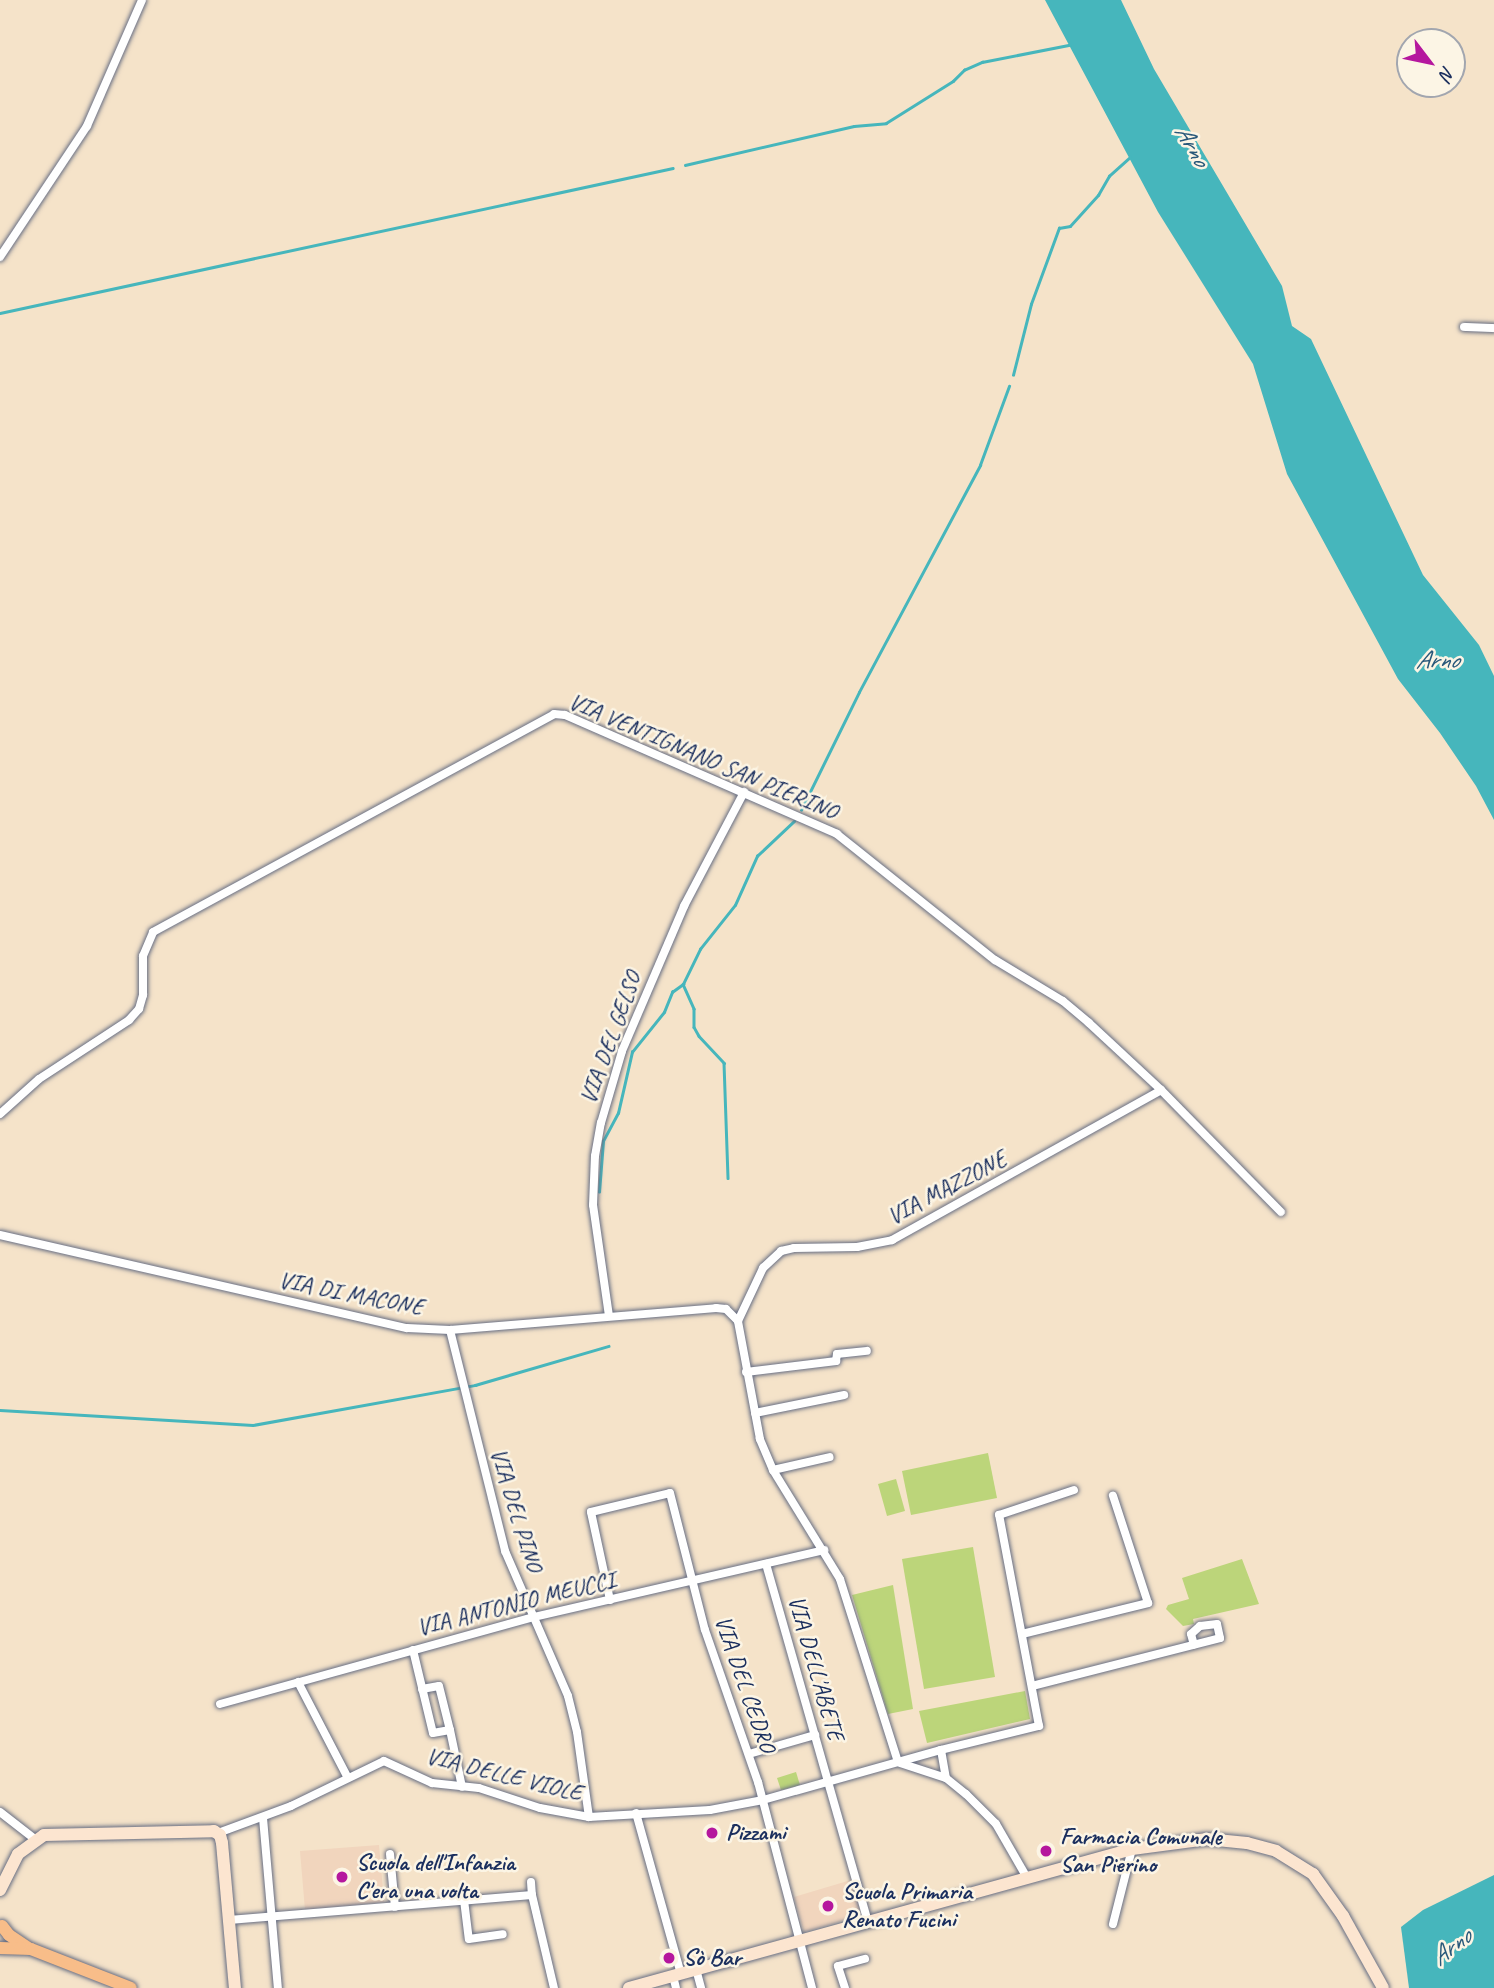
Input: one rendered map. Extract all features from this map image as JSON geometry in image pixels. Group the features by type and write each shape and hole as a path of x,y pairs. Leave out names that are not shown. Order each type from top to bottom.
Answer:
{"main road":[{"path":"0,1942 1,1924"},
{"path":"1,1924 9,1936 31,1950 131,1988"},
{"path":"0,1948 31,1950"}],"street":[{"path":"0,257 88,126 142,0"},
{"path":"1464,327 1494,328"},
{"name":"VIA VENTIGNANO SAN PIERINO","path":"0,1114 39,1079 129,1020 139,1009 144,995 143,956 153,932 554,714 565,715 837,834 995,960 1063,1002 1161,1090 1282,1212"},
{"name":"VIA DEL GELSO","path":"609,1316 593,1205 595,1156 601,1123 622,1051 684,906 744,792"},
{"name":"VIA MAZZONE","path":"738,1321 763,1268 781,1251 794,1248 857,1247 892,1240 1161,1090"},
{"name":"VIA DI MACONE","path":"0,1236 407,1328 450,1330 716,1308 726,1309 738,1321"},
{"path":"738,1321 760,1438 774,1470 824,1550 845,1593 898,1762 946,1778 996,1824 1026,1876"},
{"name":"VIA DEL PINO","path":"450,1330 505,1551 568,1696 577,1732 589,1817"},
{"path":"746,1371 836,1361 837,1354 867,1351"},
{"path":"755,1413 844,1395"},
{"path":"774,1470 830,1457"},
{"path":"1074,1490 999,1515 1032,1686 1194,1645"},
{"name":"VIA DEL CEDRO","path":"610,1600 591,1513 670,1493 705,1630 763,1800 812,1988"},
{"path":"1022,1634 1148,1603 1114,1496"},
{"name":"VIA ANTONIO MEUCCI","path":"220,1704 534,1617 824,1550"},
{"name":"VIA DELL'ABETE","path":"766,1564 868,1921"},
{"path":"413,1650 433,1733 450,1730"},
{"path":"298,1682 348,1777"},
{"path":"422,1689 439,1686 462,1787"},
{"name":"VIA DELLE VIOLE","path":"36,1840 55,1834 209,1830 218,1833 228,1827 263,1818 384,1761 432,1783 492,1791 540,1808 589,1817 636,1812 710,1810 763,1800 941,1749 1039,1726 1032,1686"},
{"path":"749,1754 815,1735"},
{"path":"941,1749 946,1778"},
{"path":"0,1812 36,1840 18,1854 2,1887 0,1904"},
{"path":"636,1812 677,1979"},
{"path":"263,1818 278,1988"},
{"path":"218,1833 222,1840 235,1988"},
{"path":"629,1988 677,1979 696,1969 1026,1876 1132,1849 1207,1839 1247,1843 1276,1851 1313,1874 1343,1916 1383,1988"},
{"path":"1113,1924 1132,1849"},
{"path":"390,1854 396,1907"},
{"path":"531,1882 554,1988"},
{"path":"229,1920 532,1895"},
{"path":"464,1900 469,1939 503,1934"},
{"path":"845,1988 838,1966 865,1959"},
{"path":"696,1969 701,1988"}],"shaded area":[{"name":"Scuola dell'Infanzia C'era una volta","path":"379,1845 384,1902 305,1910 300,1851"},
{"name":"Scuola Primaria Renato Fucini","path":"851,1880 862,1915 804,1932 794,1897"}],"green space":[{"path":"988,1453 997,1498 911,1515 902,1471"},
{"path":"896,1479 905,1511 887,1516 878,1484"},
{"path":"973,1547 995,1677 924,1689 902,1559"},
{"path":"1242,1559 1259,1604 1193,1619 1194,1624 1183,1626 1166,1609 1168,1605 1189,1599 1182,1578"},
{"path":"893,1585 913,1709 888,1714 852,1595"},
{"path":"1025,1691 1030,1719 927,1743 919,1711"},
{"path":"796,1772 800,1785 781,1790 777,1778"}],"water":[{"name":"Arno","path":"1045,0 1121,0 1154,69 1282,286 1292,326 1311,339 1423,575 1479,645 1494,676 1494,820 1476,786 1440,733 1398,679 1287,474 1253,364 1158,212"},
{"name":"Arno","path":"1494,1875 1494,1988 1409,1988 1401,1927 1423,1910"}],"waterway":[{"path":"685,165 854,126 886,123 953,81 964,70 982,62 1069,45"},
{"path":"1013,375 1031,304 1059,228 1070,226 1098,195 1109,176 1130,157"},
{"path":"0,313 673,168"},
{"path":"801,810 859,692 980,465 1009,386"},
{"path":"599,1192 603,1141 618,1113 632,1052 664,1012 672,992 683,984 700,949 735,905 757,856 794,821"},
{"path":"683,984 694,1009 694,1027 724,1063 728,1178"},
{"path":"0,1410 253,1425 475,1385 608,1346"}],"place":[{"name":"Pizzami","path":"712,1833"},
{"name":"Farmacia Comunale San Pierino","path":"1046,1851"},
{"name":"Scuola dell'Infanzia C'era una volta","path":"342,1877"},
{"name":"Scuola Primaria Renato Fucini","path":"828,1906"},
{"name":"Sò Bar","path":"669,1958"}]}
